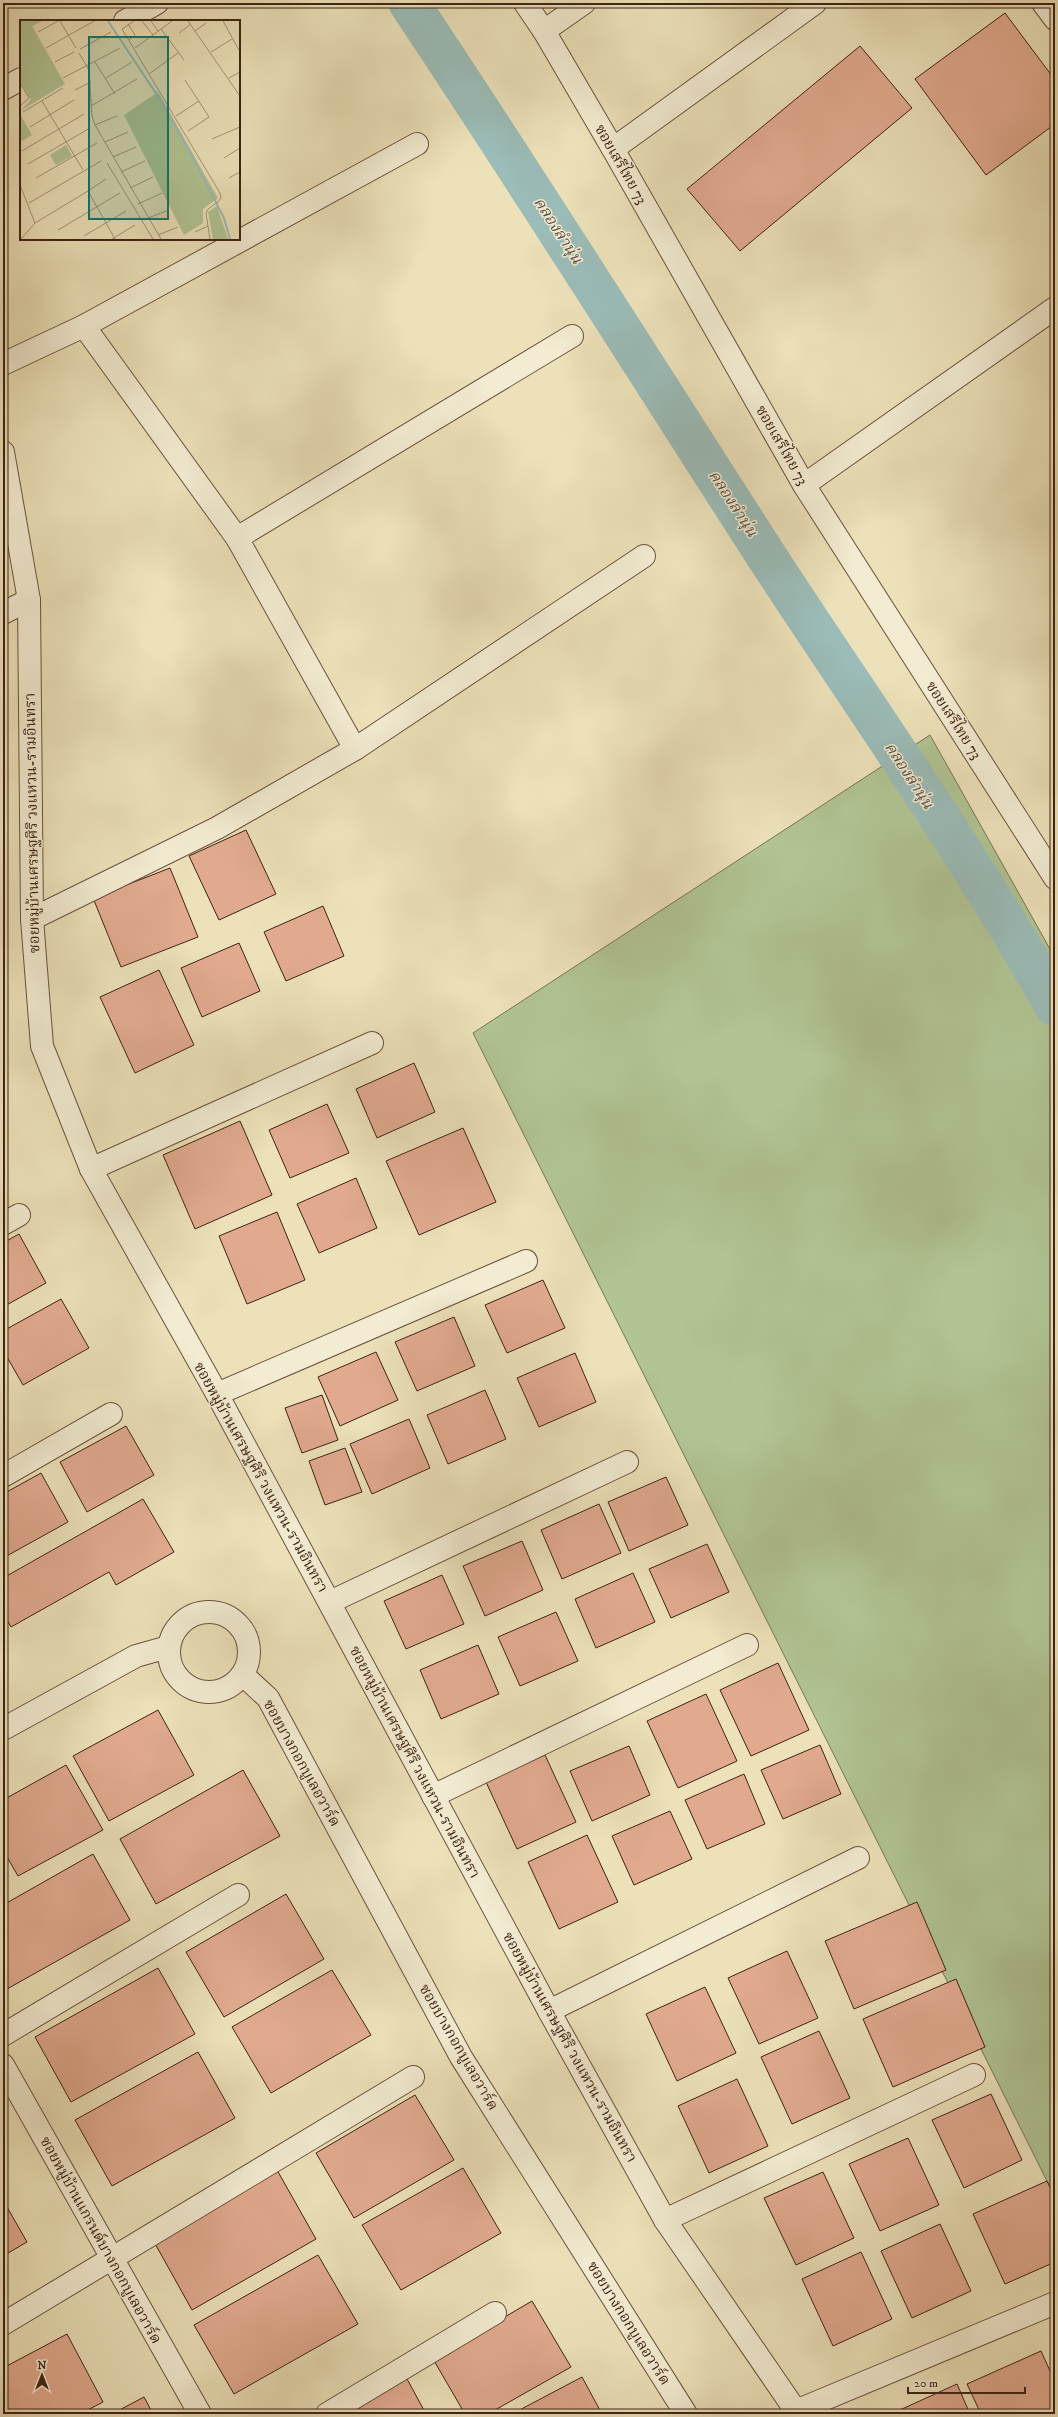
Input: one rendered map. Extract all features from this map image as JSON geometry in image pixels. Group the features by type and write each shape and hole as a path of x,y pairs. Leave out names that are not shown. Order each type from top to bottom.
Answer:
{"street":[{"path":"127,20 157,3"},
{"name":"ซอยเสรีไทย 73","path":"524,3 544,31 613,149 804,485 1055,878"},
{"path":"544,31 584,3"},
{"path":"613,149 815,3"},
{"path":"1043,3 1055,19"},
{"path":"3,89 20,80"},
{"path":"3,364 84,326 417,144"},
{"path":"804,485 1055,308"},
{"path":"84,326 237,538 355,750"},
{"path":"237,538 572,336"},
{"name":"ซอยหมู่บ้านเศรษฐศิริ วงแหวน-รามอินทรา","path":"3,452 29,600 32,920 42,1046 91,1169 217,1394 549,2011 665,2220 797,2412"},
{"path":"32,920 217,828 355,750 644,556"},
{"path":"3,613 29,600"},
{"path":"91,1169 372,1043"},
{"path":"217,1394 526,1261"},
{"path":"3,1476 111,1414"},
{"path":"330,1602 627,1462"},
{"path":"203,1612 222,1614 239,1625 246,1635 250,1649 249,1662 243,1675 234,1684 222,1691 208,1693 194,1690 182,1683 174,1673 169,1660 168,1647 172,1634 180,1623 191,1616 203,1612"},
{"path":"434,1796 747,1645"},
{"path":"3,1729 136,1656 168,1647"},
{"name":"ซอยบางกอกบูเลอวาร์ด","path":"243,1675 268,1698 461,2057 686,2414"},
{"path":"549,2011 858,1858"},
{"path":"3,2035 238,1894"},
{"name":"ซอยหมู่บ้านแกรนด์บางกอกบูเลอวาร์ด","path":"3,2066 200,2414"},
{"path":"665,2220 974,2075"},
{"path":"3,2324 413,2077"},
{"path":"797,2412 1055,2303"},
{"path":"327,2414 495,2313"}],"green space":[{"path":"930,735 1055,958 1055,2197 473,1033"}],"building":[{"path":"1005,13 1055,80 1055,124 986,175 915,79"},
{"path":"860,46 912,108 740,251 687,189"},
{"path":"246,830 276,894 219,920 189,856"},
{"path":"170,868 198,937 121,967 93,898"},
{"path":"323,906 344,956 286,981 264,932"},
{"path":"239,943 260,991 202,1017 181,968"},
{"path":"159,970 194,1045 135,1073 100,997"},
{"path":"414,1063 435,1112 377,1138 356,1089"},
{"path":"327,1104 349,1153 290,1178 269,1130"},
{"path":"240,1121 272,1195 195,1229 163,1155"},
{"path":"463,1128 496,1202 419,1235 386,1161"},
{"path":"356,1178 377,1228 319,1253 297,1204"},
{"path":"277,1212 305,1280 247,1304 219,1236"},
{"path":"19,1234 46,1283 3,1307 3,1243"},
{"path":"543,1280 565,1328 507,1353 485,1305"},
{"path":"61,1299 89,1348 23,1385 3,1350 3,1331"},
{"path":"454,1317 475,1366 417,1391 395,1342"},
{"path":"376,1352 398,1400 340,1426 318,1377"},
{"path":"575,1353 596,1402 539,1427 517,1378"},
{"path":"485,1390 506,1439 448,1464 427,1415"},
{"path":"322,1395 338,1440 302,1453 285,1408"},
{"path":"409,1419 430,1468 372,1494 350,1444"},
{"path":"126,1426 154,1475 87,1512 60,1462"},
{"path":"345,1448 362,1492 325,1505 309,1461"},
{"path":"41,1473 68,1522 3,1558 3,1494"},
{"path":"666,1477 688,1525 629,1551 608,1502"},
{"path":"143,1499 174,1552 116,1585 109,1572 11,1627 3,1613 3,1578"},
{"path":"599,1504 621,1553 562,1579 541,1530"},
{"path":"522,1541 543,1590 485,1616 463,1566"},
{"path":"707,1544 729,1592 671,1618 649,1569"},
{"path":"633,1573 655,1622 596,1648 575,1599"},
{"path":"442,1575 464,1624 406,1649 384,1601"},
{"path":"556,1612 578,1661 520,1686 498,1637"},
{"path":"478,1645 499,1694 441,1719 420,1670"},
{"path":"778,1663 809,1730 751,1756 720,1690"},
{"path":"706,1694 737,1761 678,1788 647,1721"},
{"path":"158,1710 194,1775 109,1821 73,1756"},
{"path":"820,1745 841,1794 783,1819 761,1770"},
{"path":"629,1746 650,1795 592,1821 570,1771"},
{"path":"545,1755 576,1822 517,1849 486,1782"},
{"path":"66,1765 103,1830 18,1876 3,1850 3,1800"},
{"path":"243,1770 280,1836 156,1904 120,1839"},
{"path":"744,1774 765,1824 707,1849 685,1800"},
{"path":"670,1811 692,1859 634,1885 612,1836"},
{"path":"587,1835 618,1902 559,1929 528,1862"},
{"path":"93,1854 130,1920 7,1989 3,1982 3,1905"},
{"path":"286,1894 324,1959 224,2017 186,1952"},
{"path":"917,1902 946,1970 854,2009 825,1941"},
{"path":"787,1951 818,2018 759,2044 728,1978"},
{"path":"158,1968 195,2034 71,2102 35,2037"},
{"path":"332,1970 371,2035 271,2093 232,2027"},
{"path":"956,1979 985,2047 893,2087 863,2019"},
{"path":"705,1987 736,2053 677,2081 646,2014"},
{"path":"819,2031 850,2098 792,2124 761,2057"},
{"path":"198,2052 235,2118 112,2186 75,2120"},
{"path":"737,2079 768,2146 709,2173 678,2106"},
{"path":"991,2094 1022,2160 964,2188 932,2120"},
{"path":"415,2095 454,2160 354,2218 316,2153"},
{"path":"908,2138 939,2205 880,2231 849,2164"},
{"path":"463,2168 501,2233 401,2290 362,2225"},
{"path":"277,2170 316,2239 192,2310 153,2240"},
{"path":"823,2172 854,2238 796,2265 764,2198"},
{"path":"1047,2181 1055,2198 1055,2262 1005,2284 973,2214"},
{"path":"3,2200 27,2242 3,2256"},
{"path":"940,2224 971,2291 912,2318 881,2251"},
{"path":"861,2252 892,2319 833,2346 802,2279"},
{"path":"318,2255 358,2324 234,2394 194,2325"},
{"path":"532,2301 571,2367 488,2414 465,2414 433,2359"},
{"path":"67,2334 103,2402 80,2414 3,2414 3,2368"},
{"path":"1041,2351 1055,2382 1055,2414 981,2414 967,2384"},
{"path":"406,2377 426,2414 336,2414"},
{"path":"582,2377 602,2414 512,2414"},
{"path":"957,2384 970,2414 891,2414"},
{"path":"144,2397 153,2414 112,2414"}],"waterway":[{"name":"คลองลำนุ่น","path":"409,3 545,210 767,557 915,779 987,891 1055,1006"}]}
